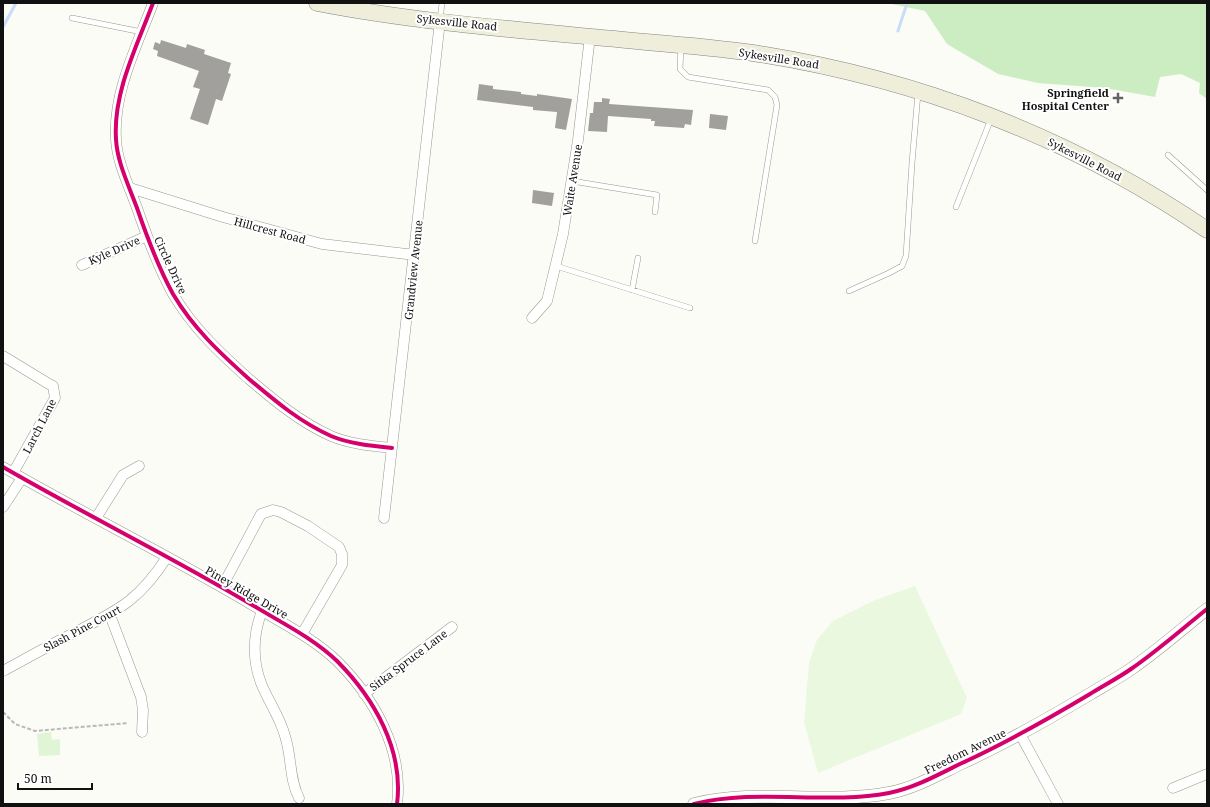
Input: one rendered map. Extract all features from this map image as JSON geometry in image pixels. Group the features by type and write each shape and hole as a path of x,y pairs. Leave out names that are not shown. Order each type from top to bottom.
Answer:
{"main road":[{"name":"Sykesville Road","path":"317,3 440,21 681,45 750,53 820,64 919,90 993,116 1083,157 1135,186 1207,230"}],"street":[{"name":"Circle Drive","path":"153,3 122,86 116,131 118,152 147,236 163,274 184,312 196,328 225,358 278,404 317,429 342,440 392,448"},
{"name":"Grandview Avenue","path":"384,518 440,21"},
{"name":"Waite Avenue","path":"532,318 547,301 563,234 572,181 590,36"},
{"name":"Hillcrest Road","path":"130,188 223,217 322,244 414,255"},
{"name":"Kyle Drive","path":"82,265 147,236"},
{"name":"Larch Lane","path":"3,356 53,386 55,398 3,507"},
{"path":"96,518 122,475 140,466"},
{"name":"Piney Ridge Drive","path":"3,467 222,587 302,634 336,660 364,694 380,717 391,746 398,792 397,804"},
{"path":"222,587 261,514 273,510 281,512 308,526 339,547 343,560 338,573 302,634"},
{"name":"Slash Pine Court","path":"3,671 110,615 140,592 154,577 167,557"},
{"name":"Freedom Avenue","path":"694,804 738,797 854,801 913,786 1020,734 1131,669 1207,609"},
{"path":"262,611 258,622 254,655 257,670 261,683 281,722 286,737 293,787 300,798"},
{"path":"110,615 141,697 143,710 142,732"},
{"name":"Sitka Spruce Lane","path":"364,694 452,627"},
{"path":"1020,734 1058,804"},
{"path":"1172,788 1207,774"}],"lane":[{"path":"440,21 442,3"},
{"path":"72,18 142,32"},
{"path":"681,45 680,69 688,77 768,90 775,97 777,105 755,241"},
{"path":"849,291 902,266 906,256 912,163 919,90"},
{"path":"956,207 993,116"},
{"path":"1168,155 1207,190"},
{"path":"572,181 657,195 655,212"},
{"path":"632,290 638,258"},
{"path":"556,266 690,308"}],"path":[{"path":"3,712 15,724 35,731 128,723"}],"green space":[{"path":"887,3 1207,3 1207,99 1199,93 1200,83 1181,74 1160,77 1155,97 1105,88 1038,83 998,74 947,44 925,11"},
{"path":"915,586 967,698 961,714 818,773 804,722 809,663 817,640 833,621 875,600"},
{"path":"51,732 52,740 60,739 60,755 39,756 37,734"}],"building":[{"path":"161,40 186,48 187,44 205,50 204,54 231,63 228,73 231,74 222,101 216,99 208,125 190,119 200,89 193,87 199,71 157,56 158,51 153,49 155,42 160,44"},
{"path":"479,84 493,86 493,89 521,92 521,94 537,96 537,94 572,99 566,130 555,128 557,112 533,110 533,107 477,100"},
{"path":"602,98 610,99 609,104 693,110 691,125 685,124 684,128 654,126 655,121 651,121 651,119 608,116 607,132 588,131 590,113 593,113 594,102 602,102"},
{"path":"710,114 728,116 726,130 709,128"},
{"path":"533,190 554,193 552,206 532,203"}],"waterway":[{"path":"3,27 16,3"},
{"path":"898,31 907,3"}],"cycle path":[{"path":"153,3 133,53 122,87 116,121 116,139 124,174 153,252 173,294 189,318 217,350 249,379 288,410 309,424 338,439 392,448"},
{"path":"3,467 223,588 297,631 328,653 337,661 363,691 384,726 396,764 398,784 397,804"},
{"path":"694,804 718,799 742,797 841,798 899,791 936,776 1011,739 1116,679 1150,655 1207,609"}],"place":[{"name":"Springfield Hospital Center","path":"1118,98"}]}
